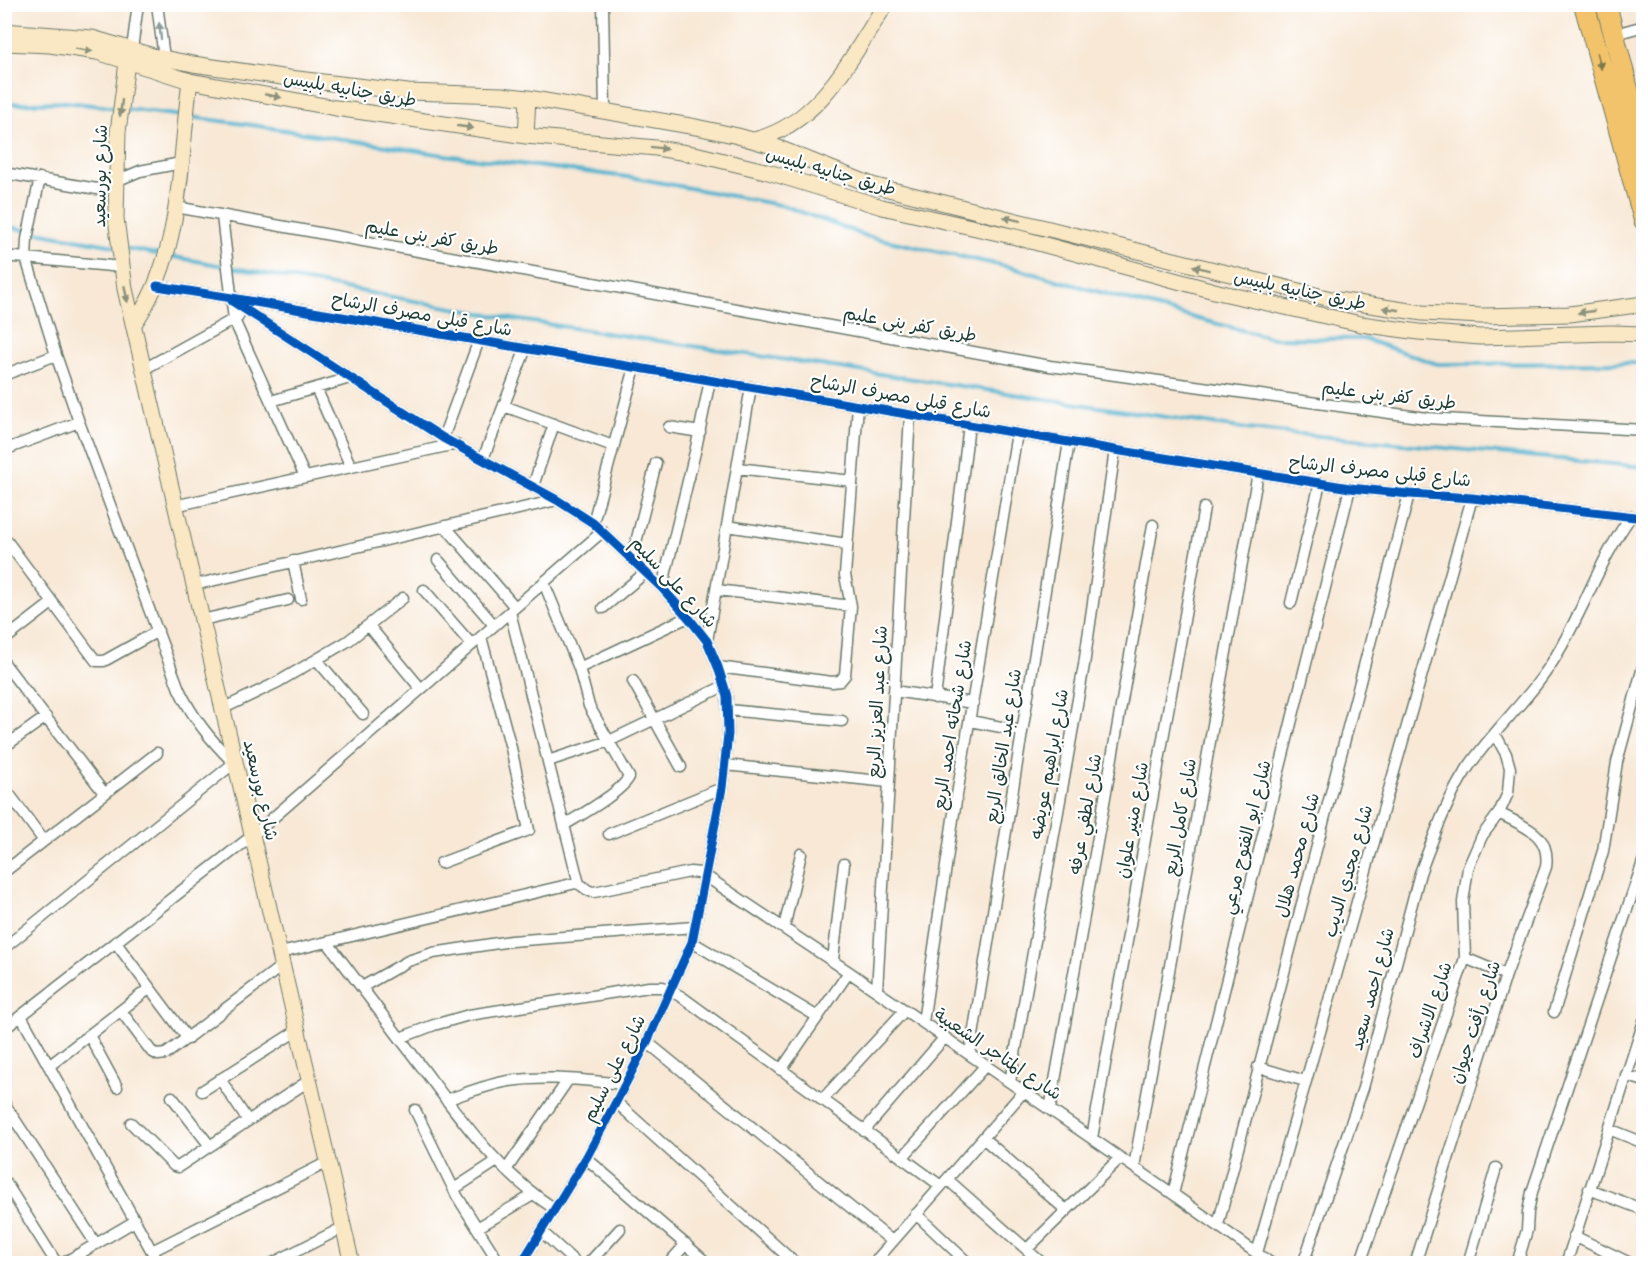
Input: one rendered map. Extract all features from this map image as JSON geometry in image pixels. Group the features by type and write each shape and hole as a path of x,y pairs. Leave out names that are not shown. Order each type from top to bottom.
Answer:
{"highway":[{"path":"1584,4 1644,220"},
{"path":"1605,4 1615,34 1644,151"}],"main road":[{"name":"طريق جنابيه بلبيس","path":"753,140 771,136 784,129 817,103 839,76 886,4"},
{"name":"طريق جنابيه بلبيس","path":"4,31 92,38 189,88 526,136 678,151 765,171 873,205 1016,237 1218,292 1340,320 1419,332 1480,337 1644,334"},
{"name":"طريق جنابيه بلبيس","path":"4,43 50,45 112,56 164,58 193,64 381,89 528,98 696,127 776,147 872,185 1331,299 1452,315 1551,315 1644,304"},
{"name":"شارع بورسعيد","path":"129,56 118,132 116,218 125,289 352,1263"},
{"path":"134,324 164,267 176,207 189,88"},
{"path":"526,136 528,98"},
{"path":"765,171 775,158 776,147"},
{"path":"1218,292 1223,274"}],"street":[{"path":"129,56 138,4"},
{"path":"157,4 164,58"},
{"path":"603,4 605,111"},
{"path":"1615,34 1644,26"},
{"path":"4,173 94,189 140,171 181,163"},
{"path":"4,948 234,764 202,731 179,690 56,355 26,258 26,246 40,178"},
{"name":"طريق كفر بنى عليم","path":"176,207 1050,366 1426,418 1644,430"},
{"path":"222,216 234,320 305,477"},
{"path":"4,256 122,265"},
{"name":"شارع قبلى مصرف الرشاح","path":"156,286 231,295 910,415 1350,488 1472,498 1644,518"},
{"name":"شارع على سليم","path":"231,295 244,310 443,438 533,486 593,523 632,558 688,617 707,641 724,686 728,710 725,765 692,942 647,1042 616,1102 586,1158 521,1263"},
{"path":"144,369 234,320 244,310"},
{"path":"443,438 479,340"},
{"path":"483,459 526,348"},
{"path":"4,375 56,355"},
{"path":"593,523 635,367"},
{"path":"271,401 350,378"},
{"path":"662,588 700,432 710,380"},
{"path":"707,641 751,387"},
{"path":"316,388 351,467"},
{"path":"504,406 614,446"},
{"path":"718,667 840,681 845,675 851,606 845,585 858,406"},
{"name":"شارع عبد العزيز الربع","path":"877,991 910,415"},
{"path":"4,450 80,422"},
{"path":"533,486 554,424"},
{"path":"935,698 969,425"},
{"path":"669,427 700,432"},
{"name":"شارع شحاته احمد الربع","path":"923,1022 1017,433"},
{"name":"شارع عبد الخالق الربع","path":"970,1054 1069,442"},
{"path":"174,507 456,444"},
{"name":"شارع ابراهيم عويضه","path":"1010,1082 1084,665 1115,450"},
{"path":"632,558 656,463"},
{"path":"737,468 852,481"},
{"name":"شارع كامل الربع","path":"1134,1167 1258,473"},
{"path":"1291,603 1320,483"},
{"name":"شارع ابو الفتوح مرعي","path":"1173,1194 1350,488"},
{"name":"شارع محمد هلال","path":"1218,1225 1409,494"},
{"name":"شارع مجدي الديب","path":"1257,1253 1472,498"},
{"path":"194,585 557,500"},
{"name":"شارع منير علوان","path":"1092,1138 1204,508"},
{"name":"شارع احمد سعيد","path":"1303,1263 1363,1088 1420,873 1432,840 1464,775 1525,699 1560,650 1604,559 1631,516"},
{"name":"شارع لطفي عرفه","path":"1050,1109 1153,525"},
{"path":"445,526 513,609 579,884 594,892 690,872 705,874"},
{"path":"727,526 847,544"},
{"path":"4,1029 252,837 603,531"},
{"path":"5,537 94,659 104,662 158,631"},
{"path":"438,560 494,625"},
{"path":"293,561 301,599"},
{"path":"603,608 646,572"},
{"path":"544,583 579,668 589,706 628,775 628,780 592,808 564,825"},
{"path":"424,590 472,645"},
{"path":"717,590 851,606"},
{"path":"222,709 317,660 369,626 403,598"},
{"path":"202,620 288,600"},
{"path":"4,640 52,603"},
{"path":"579,668 688,617"},
{"path":"369,626 421,689"},
{"path":"441,863 529,830 511,747 482,637"},
{"path":"317,660 363,714"},
{"path":"4,663 104,794"},
{"path":"1554,1012 1603,851 1617,762 1644,663"},
{"path":"633,681 681,767"},
{"path":"548,761 609,741 724,686"},
{"path":"894,691 973,703"},
{"path":"728,710 842,722"},
{"path":"4,747 46,717"},
{"path":"970,721 1022,731"},
{"name":"شارع الاشراف","path":"1360,1263 1465,958 1463,902 1473,854 1482,836 1499,813 1508,793 1510,768 1506,754 1495,734"},
{"path":"4,872 157,753"},
{"path":"725,765 889,782"},
{"path":"4,787 44,841"},
{"path":"609,834 722,788"},
{"name":"شارع رأفت حيوان","path":"1415,1263 1506,975 1548,857 1546,848 1535,833 1499,813"},
{"path":"784,928 801,854"},
{"path":"1517,1263 1527,1230 1532,1192 1644,859"},
{"path":"832,960 844,864"},
{"name":"شارع المتاجر الشعبية","path":"705,874 1272,1263"},
{"path":"121,1011 151,1051 158,1055 169,1052 188,1039 281,959 328,943 579,884"},
{"path":"362,987 408,961 433,953 511,941 694,927"},
{"path":"692,942 818,1017"},
{"path":"116,943 188,1039"},
{"path":"328,943 474,1136 533,1195 555,1209"},
{"path":"1465,958 1506,975"},
{"path":"781,1070 849,972"},
{"path":"400,1038 451,1020 504,1008 657,986 670,990 902,1158 944,1182 1043,1263"},
{"path":"49,1066 150,988"},
{"path":"822,1100 905,1010"},
{"path":"21,1016 159,1263"},
{"path":"1566,1263 1643,1022"},
{"path":"202,1091 298,1030"},
{"path":"89,1035 117,1086"},
{"path":"864,1131 945,1037"},
{"path":"647,1042 892,1241"},
{"path":"902,1158 986,1065"},
{"path":"1258,1067 1305,1081"},
{"path":"1626,1075 1644,1081"},
{"path":"220,1079 248,1121"},
{"path":"131,1123 174,1166 178,1167 310,1080"},
{"path":"446,1100 507,1082 568,1080 625,1084"},
{"path":"506,1170 568,1080"},
{"path":"879,1261 892,1241 1024,1091"},
{"path":"172,1097 210,1146"},
{"path":"616,1102 796,1263"},
{"path":"4,1103 96,1244"},
{"path":"415,1110 454,1189 500,1263"},
{"path":"1609,1129 1644,1143"},
{"path":"983,1138 1066,1210"},
{"path":"586,1158 708,1263"},
{"path":"1027,1249 1120,1158"},
{"path":"454,1189 498,1161"},
{"path":"152,1251 328,1162"},
{"path":"1468,1263 1496,1168"},
{"path":"4,1180 59,1263 135,1221"},
{"path":"1589,1189 1644,1210"},
{"path":"477,1228 533,1195"},
{"path":"916,1214 969,1263"},
{"path":"271,1263 344,1227"},
{"path":"588,1263 620,1228"},
{"path":"541,1231 577,1263"},
{"path":"1574,1236 1632,1263"},
{"path":"668,1263 686,1244"}],"waterway":[{"path":"4,104 66,102 117,108"},
{"path":"125,109 183,116"},
{"path":"190,117 444,155 636,178 785,206 866,236 1009,267 1272,338 1364,339 1437,364 1644,363"},
{"path":"4,226 114,246"},
{"path":"125,248 162,255"},
{"path":"169,256 513,319 1246,429 1644,467"}],"cycle path":[{"path":"157,286 1350,488 1472,498 1644,518"},
{"path":"232,301 443,438 557,500 593,523 662,588 688,617 707,641 724,686 727,697 728,734 722,788 692,942 647,1042 616,1102 586,1158 521,1264"}]}
